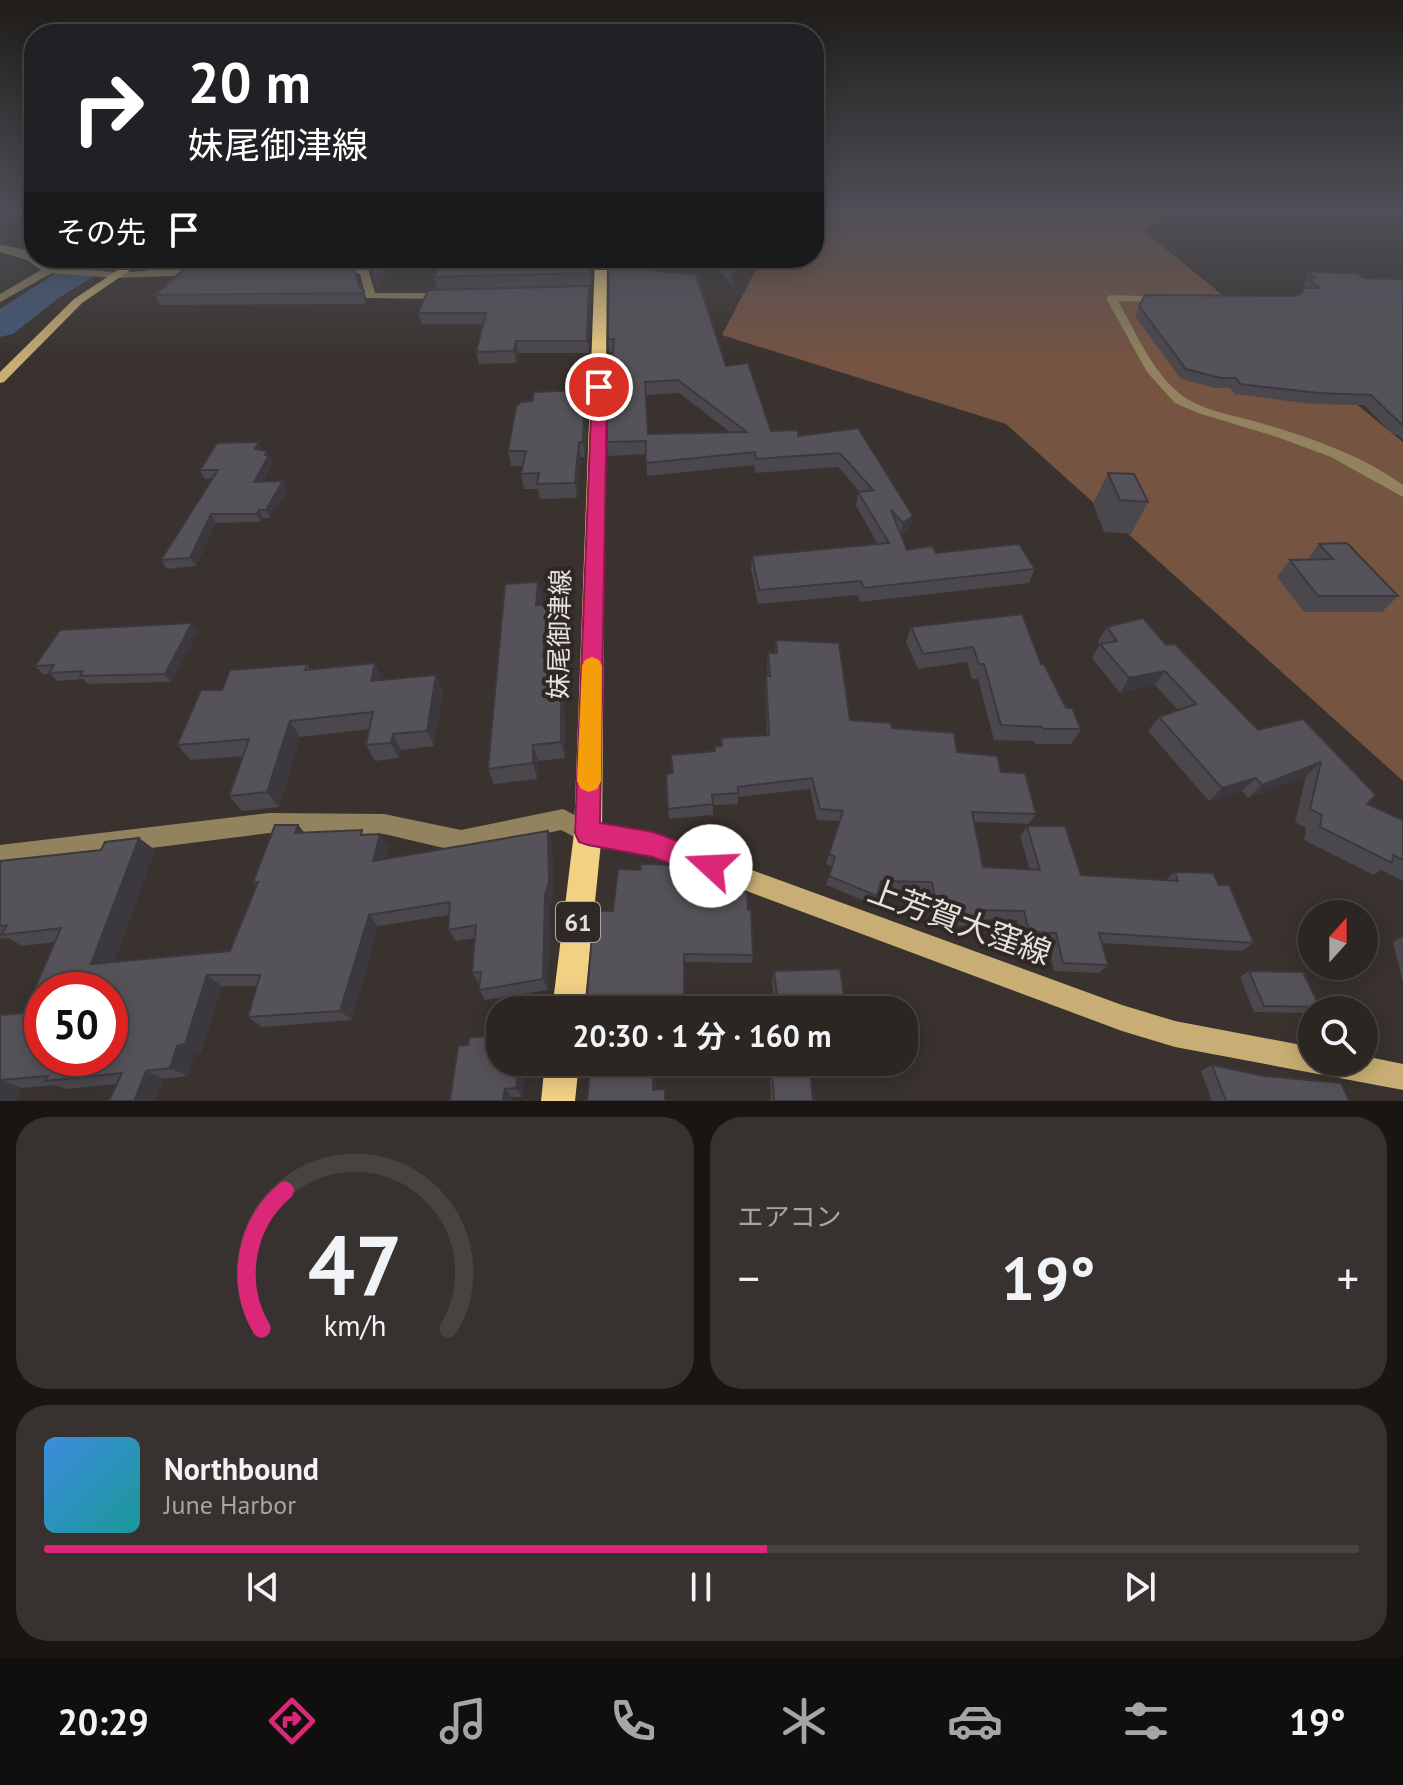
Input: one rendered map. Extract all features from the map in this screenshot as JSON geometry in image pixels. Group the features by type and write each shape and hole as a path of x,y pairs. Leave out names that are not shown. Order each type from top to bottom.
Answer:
{"main road":[{"path":"0,379 55,322 108,275 122,268"},
{"name":"妹尾御津線","path":"570,996 588,833 596,291 599,268"},
{"name":"上芳賀大窪線","path":"588,833 653,845 1175,1034 1298,1057"},
{"path":"1378,1072 1403,1077"},
{"path":"558,1101 561,1076"}],"street":[{"path":"0,299 50,268"},
{"path":"76,268 108,275 208,272"},
{"path":"148,275 162,268"},
{"path":"319,268 364,271 370,296 450,296"},
{"path":"1186,299 1111,298 1154,372 1173,395 1199,408 1295,437 1362,464 1403,492"},
{"path":"0,856 269,823 384,824 461,841 563,819 588,833"}],"shaded area":[{"path":"824,260 1180,260 1403,442 1403,781 1006,424 722,335 757,268 824,268"}],"building":[{"path":"354,268 360,288 364,291 155,295 184,269"},
{"path":"371,268 380,268 374,278"},
{"path":"439,268 590,268 590,273 434,277"},
{"path":"609,268 646,268 696,274 726,366 748,363 771,431 798,430 798,436 858,428 913,516 903,523 891,510 907,550 932,546 936,553 1019,544 1035,569 864,588 861,581 759,590 752,556 889,543 858,492 873,490 840,453 756,459 755,452 646,463 646,441 607,442 607,391 611,391 614,339 608,339","holes":["678,380 747,432 648,434 645,382"]},
{"path":"1309,272 1357,273 1363,278 1403,279 1403,424 1371,395 1240,384 1236,378 1221,378 1186,369 1139,306 1145,295 1296,296 1302,293 1303,288 1319,288 1308,278 1315,278"},
{"path":"589,286 587,341 516,341 514,351 476,352 486,313 418,313 428,290"},
{"path":"585,390 583,442 579,442 575,483 537,484 539,473 521,474 526,451 508,451 516,407 521,402 532,401 534,392"},
{"path":"259,442 255,449 267,451 265,455 269,455 254,482 283,481 266,510 259,510 256,514 211,514 190,558 161,560 218,470 200,470 217,443"},
{"path":"1108,473 1134,474 1148,502 1120,500"},
{"path":"1347,543 1398,596 1318,596 1290,560 1333,559 1319,544"},
{"path":"538,582 536,605 548,605 543,657 568,655 567,682 561,682 561,742 533,745 533,763 488,769 505,584"},
{"path":"1022,614 1041,664 1044,664 1066,708 1072,708 1081,729 1001,725 984,664 979,664 973,647 923,654 911,627"},
{"path":"1143,618 1166,645 1175,644 1258,730 1303,719 1376,795 1367,804 1403,820 1403,860 1393,855 1392,863 1320,827 1322,815 1310,809 1321,762 1262,785 1256,778 1222,788 1159,717 1196,704 1165,671 1129,678 1100,644 1117,641 1107,627"},
{"path":"192,623 165,674 80,676 83,671 49,673 54,665 35,666 60,630"},
{"path":"776,640 839,643 850,720 891,723 892,728 954,733 957,752 997,756 1001,772 1025,773 1036,814 972,812 983,867 1040,870 1027,826 1065,826 1081,875 1178,881 1175,872 1213,873 1219,885 1229,885 1254,943 1099,933 1108,965 1063,963 1056,933 1029,932 1024,911 976,910 978,917 938,916 932,882 881,881 877,896 829,876 835,857 829,854 843,811 820,809 812,778 738,787 738,793 712,795 713,804 668,809 666,774 673,773 671,755 715,751 715,746 722,746 721,738 769,735 766,676 770,676 768,653 777,653"},
{"path":"375,663 371,681 436,675 427,731 393,734 391,743 366,745 373,712 290,721 267,792 229,796 249,739 177,745 201,690 222,690 230,670 307,664 305,670"},
{"path":"275,825 298,825 295,833 362,830 361,835 380,834 373,861 548,831 549,882 545,895 543,979 479,990 481,972 472,973 476,925 448,930 450,902 369,915 340,1011 248,1017 260,975 207,975 185,1044 177,1046 170,1068 146,1071 134,1101 109,1101 121,1076 128,1076 128,972 42,972 61,928 1,935 7,925 0,926 0,861 101,850 105,842 139,838 91,964 230,951 258,882 253,882"},
{"path":"641,864 676,865 675,883 724,884 724,892 747,892 753,955 684,954 684,996 587,996 594,911 613,911 618,869 640,870"},
{"path":"840,969 844,996 777,996 774,971"},
{"path":"1249,971 1298,972 1298,980 1307,980 1315,996 1298,996 1298,1007 1264,1006"},
{"path":"24,1013 24,1076 48,1076 0,1080 0,1015"},
{"path":"470,1037 486,1037 486,1076 517,1076 516,1088 505,1089 503,1101 450,1101 458,1046 468,1045"},
{"path":"1212,1065 1264,1076 1341,1083 1349,1101 1226,1101"},
{"path":"48,1076 93,1076 45,1081"},
{"path":"589,1076 653,1076 653,1090 665,1089 665,1101 587,1101"},
{"path":"772,1076 810,1076 813,1101 774,1101"}],"waterway":[{"path":"0,326 45,292 85,268"}],"slow traffic":[{"path":"589,781 592,666"}],"route":[{"path":"599,387 588,833 653,845 711,866"}]}
